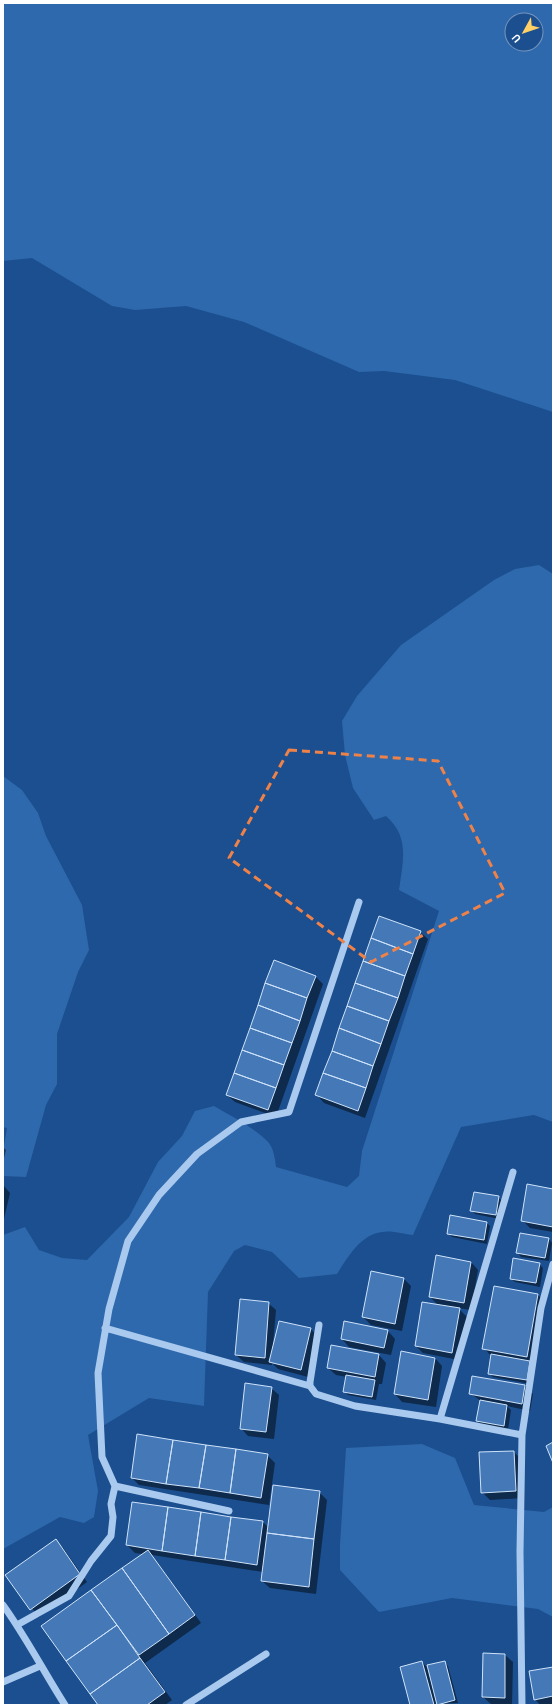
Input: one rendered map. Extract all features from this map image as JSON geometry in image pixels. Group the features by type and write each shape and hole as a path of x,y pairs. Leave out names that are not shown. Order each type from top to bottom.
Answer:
{"street":[{"path":"17,1625 69,1596 91,1561 111,1536 111,1504 115,1486 102,1457 98,1373 106,1328 128,1241 159,1195 197,1154 241,1122 289,1112 359,902"},
{"path":"440,1419 513,1172"},
{"path":"521,1705 520,1552 522,1435 541,1308 553,1264"},
{"path":"310,1386 319,1325"},
{"path":"106,1328 310,1386 316,1394 355,1406 440,1419 522,1435"},
{"path":"115,1486 229,1511"},
{"path":"3,1605 17,1625 40,1666 65,1705"},
{"path":"186,1705 266,1654"},
{"path":"3,1682 40,1666"}],"highlighted area":[{"path":"289,750 438,761 505,893 371,962 229,858"}],"shaded area":[{"path":"3,3 553,3 553,412 455,380 384,371 359,372 244,322 186,306 135,310 112,306 32,258 3,261"},
{"path":"539,565 553,574 553,1122 534,1115 461,1127 413,1235 386,1232 367,1237 355,1248 337,1274 299,1278 272,1252 245,1245 234,1251 208,1292 204,1406 149,1398 88,1435 98,1491 94,1517 84,1523 60,1517 3,1549 3,1235 25,1227 39,1250 62,1258 87,1260 129,1217 158,1162 182,1136 195,1111 214,1106 243,1123 264,1138 272,1149 276,1167 347,1187 359,1176 362,1151 439,911 399,890 403,850 399,832 386,816 374,820 353,788 345,755 342,721 357,696 401,645 494,580 515,569"},
{"path":"3,776 22,790 38,813 46,836 82,905 89,950 78,972 57,1034 57,1084 46,1105 26,1177 3,1176 3,1152 7,1128 3,1127"},
{"path":"422,1444 455,1458 474,1505 544,1512 553,1507 553,1617 538,1609 452,1598 379,1612 340,1570 340,1545 346,1448"}],"building":[{"path":"379,916 421,931 413,954 371,938"},
{"path":"371,938 413,954 405,976 363,961"},
{"path":"274,960 316,976 307,998 265,983"},
{"path":"363,961 405,976 398,998 355,983"},
{"path":"265,983 307,998 300,1021 258,1005"},
{"path":"355,983 398,998 389,1021 347,1006"},
{"path":"258,1005 300,1021 292,1043 250,1028"},
{"path":"347,1006 389,1021 381,1044 339,1028"},
{"path":"250,1028 292,1043 284,1065 242,1050"},
{"path":"339,1028 381,1044 373,1066 332,1051"},
{"path":"242,1050 284,1065 276,1088 234,1073"},
{"path":"332,1051 373,1066 366,1088 323,1073"},
{"path":"234,1073 276,1088 268,1110 226,1095"},
{"path":"323,1073 366,1088 358,1111 315,1095"},
{"path":"527,1184 553,1189 553,1227 521,1221"},
{"path":"474,1192 499,1196 496,1215 470,1211"},
{"path":"450,1215 487,1222 484,1240 447,1234"},
{"path":"520,1233 549,1238 545,1258 516,1253"},
{"path":"436,1255 471,1262 464,1303 429,1297"},
{"path":"513,1258 540,1263 536,1283 510,1279"},
{"path":"371,1271 404,1278 395,1324 362,1317"},
{"path":"494,1286 538,1294 527,1357 482,1349"},
{"path":"240,1299 269,1302 265,1358 235,1355"},
{"path":"422,1302 460,1308 452,1353 415,1346"},
{"path":"279,1321 311,1328 301,1370 269,1362"},
{"path":"344,1321 388,1330 384,1348 341,1339"},
{"path":"331,1345 379,1354 375,1377 327,1368"},
{"path":"401,1351 435,1358 428,1400 394,1394"},
{"path":"491,1354 530,1361 527,1380 488,1374"},
{"path":"346,1375 375,1380 372,1397 343,1392"},
{"path":"472,1376 525,1385 522,1404 469,1394"},
{"path":"245,1383 272,1387 266,1432 240,1429"},
{"path":"480,1400 507,1405 504,1426 476,1421"},
{"path":"137,1434 173,1440 166,1484 131,1478"},
{"path":"173,1440 206,1445 199,1488 166,1484"},
{"path":"553,1442 553,1463 546,1446"},
{"path":"206,1445 236,1449 230,1493 199,1488"},
{"path":"236,1449 268,1454 261,1498 230,1493"},
{"path":"514,1451 516,1491 481,1493 479,1452"},
{"path":"273,1485 320,1491 314,1539 267,1533"},
{"path":"132,1502 168,1507 162,1551 126,1545"},
{"path":"168,1507 201,1512 195,1556 162,1551"},
{"path":"201,1512 231,1517 225,1560 195,1556"},
{"path":"231,1517 263,1521 257,1565 225,1560"},
{"path":"267,1533 314,1539 309,1587 261,1581"},
{"path":"56,1539 80,1574 30,1610 5,1575"},
{"path":"148,1550 195,1615 169,1634 122,1568"},
{"path":"122,1568 169,1634 139,1655 91,1590"},
{"path":"91,1590 117,1625 66,1661 41,1626"},
{"path":"117,1625 140,1658 90,1694 66,1661"},
{"path":"483,1653 505,1654 505,1698 482,1697"},
{"path":"140,1658 165,1692 147,1705 98,1705 90,1694"},
{"path":"422,1661 434,1705 410,1705 400,1667"},
{"path":"445,1661 455,1700 437,1705 427,1665"},
{"path":"553,1667 553,1696 534,1700 529,1671"}]}
